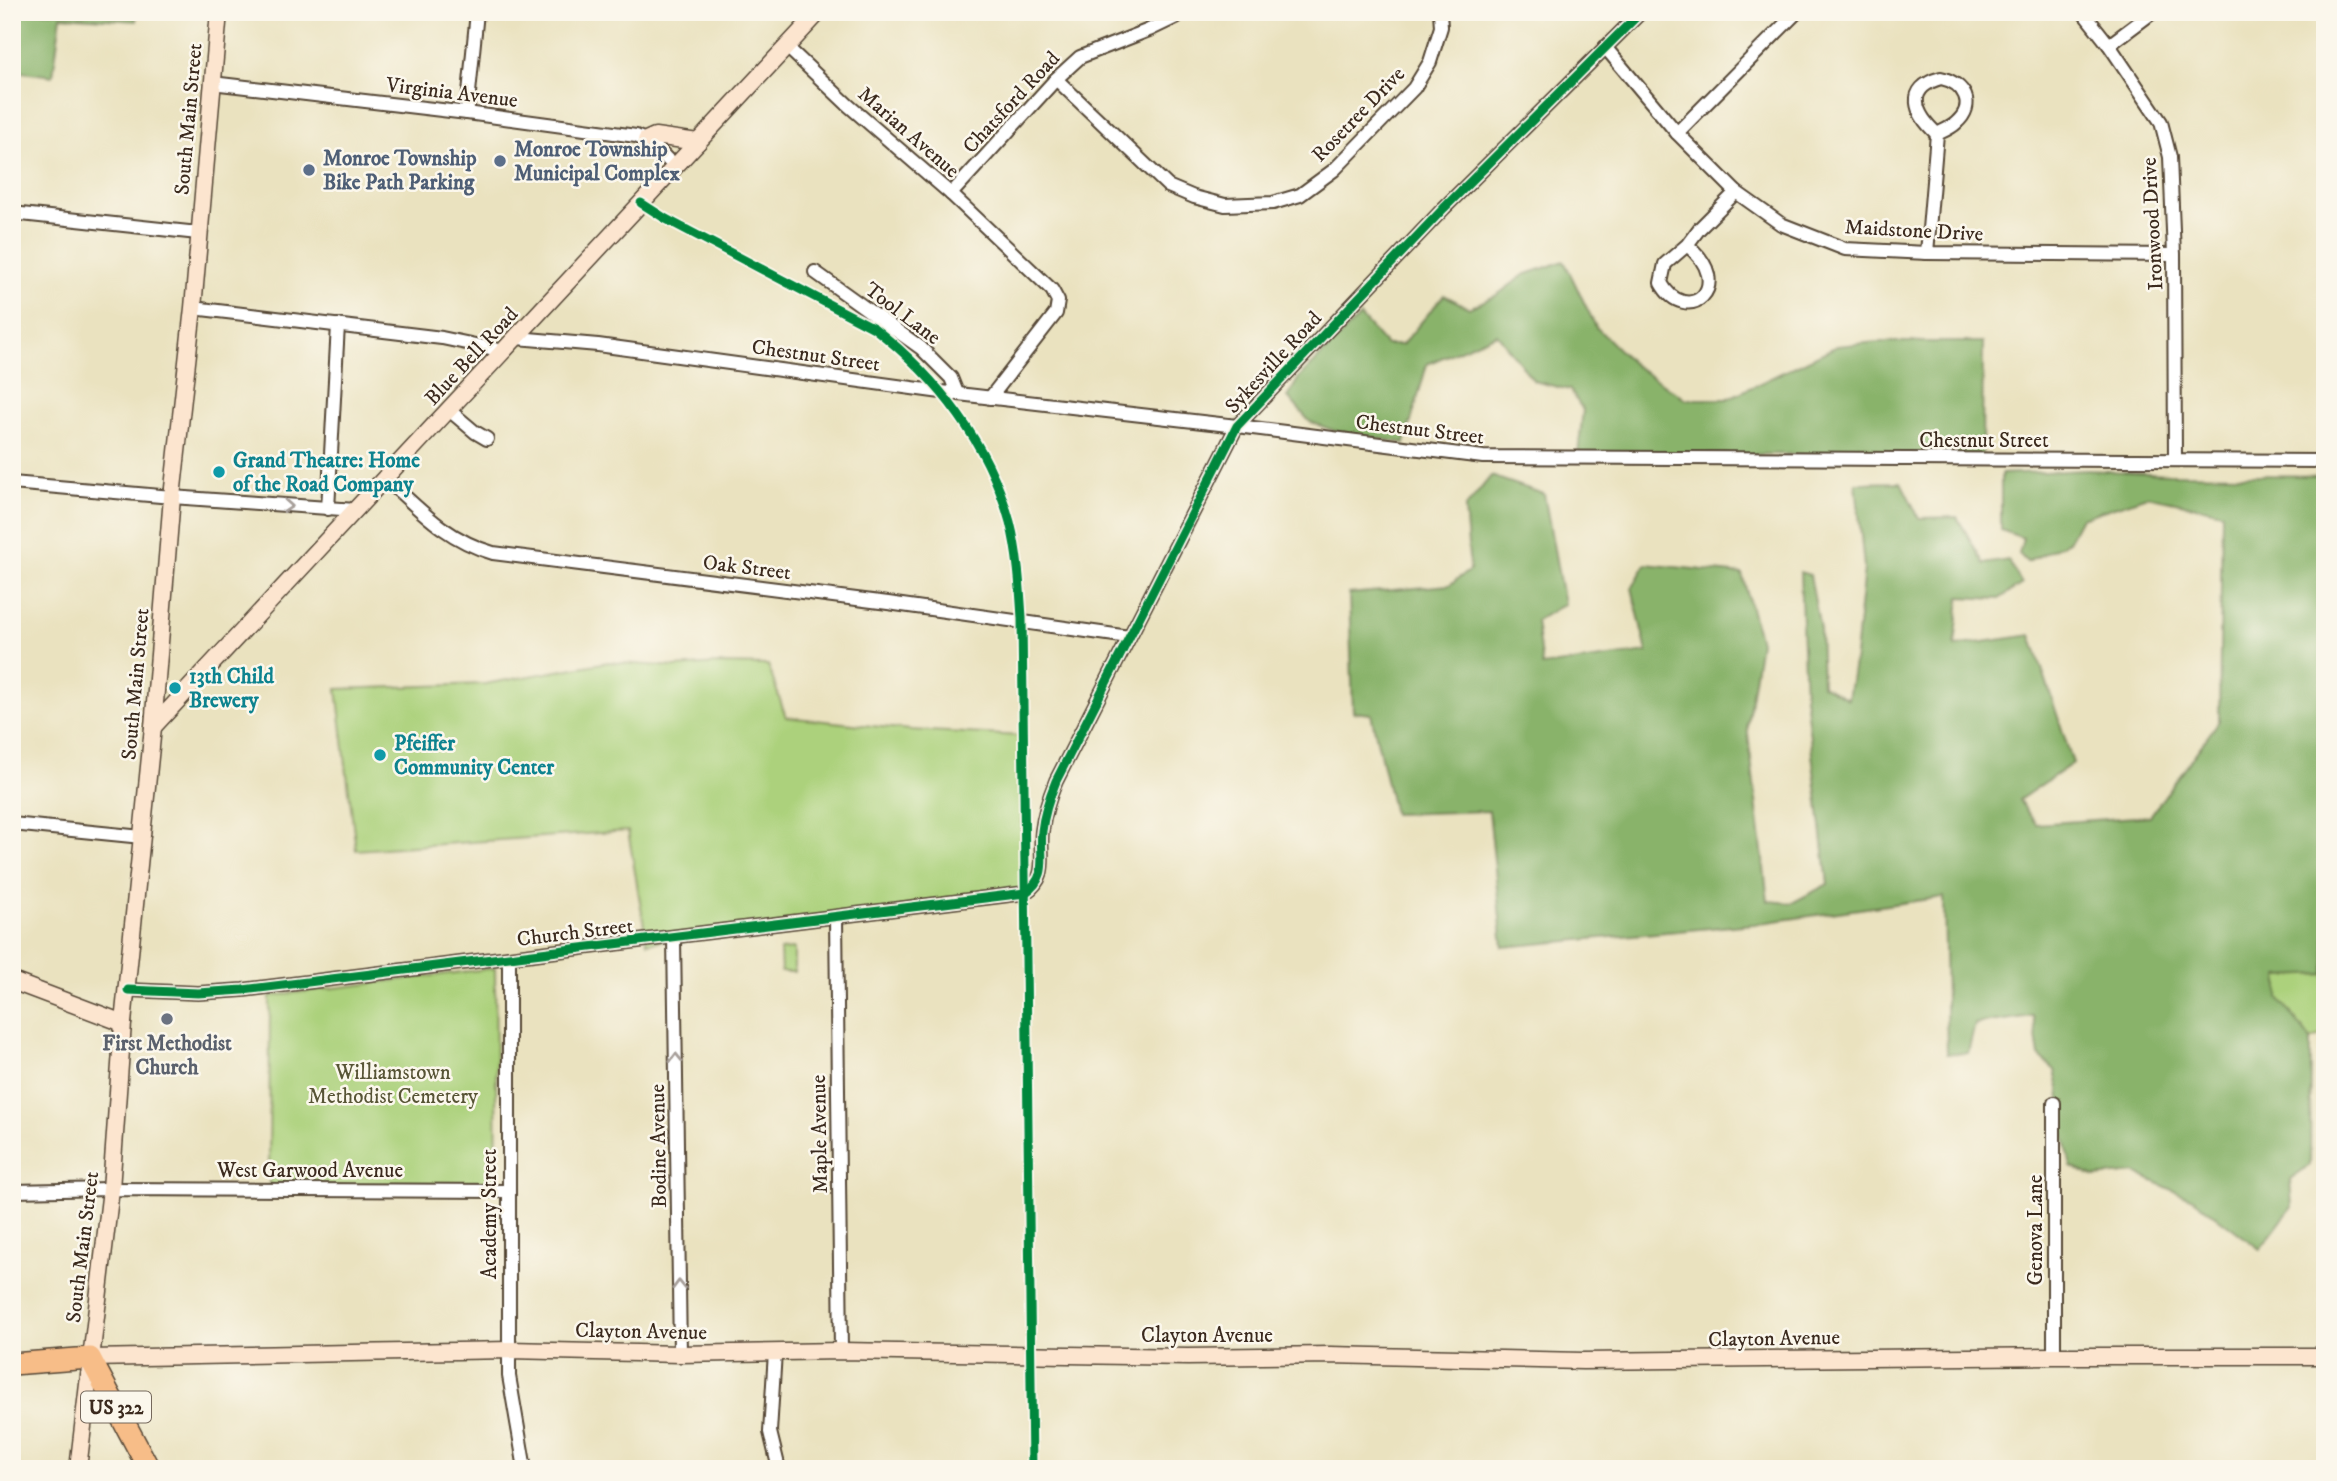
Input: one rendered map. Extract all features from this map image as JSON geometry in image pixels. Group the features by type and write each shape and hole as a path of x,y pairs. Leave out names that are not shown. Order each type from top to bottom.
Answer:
{"highway":[{"path":"12,1364 90,1358"},
{"name":"US 322","path":"90,1358 149,1469"}],"main road":[{"name":"South Main Street","path":"78,1469 111,1189 123,1023 219,12"},
{"name":"Blue Bell Road","path":"153,727 819,12"},
{"path":"646,140 655,136 698,142"},
{"path":"12,981 123,1023"},
{"name":"Clayton Avenue","path":"90,1358 509,1350 680,1354 841,1352 1188,1357 1330,1355 1583,1362 2054,1356 2325,1356"}],"street":[{"path":"467,113 477,12"},
{"name":"Chatsford Road","path":"951,194 1056,79 1080,57 1149,30 1181,12"},
{"name":"Rosetree Drive","path":"1056,79 1168,186 1194,197 1225,205 1273,203 1300,195 1335,170 1414,88 1430,62 1441,27 1440,12"},
{"name":"Sykesville Road","path":"1025,893 1035,886 1041,874 1045,816 1056,781 1237,426 1444,208 1641,12"},
{"path":"1677,133 1797,12"},
{"name":"Ironwood Drive","path":"2083,12 2109,45 2161,122 2170,157 2174,255 2175,460"},
{"path":"2109,45 2152,12"},
{"name":"Marian Avenue","path":"787,47 1044,281 1058,301 1056,313 1049,323 990,398"},
{"name":"Maidstone Drive","path":"1605,47 1677,133 1736,192 1781,225 1845,249 1927,253 2174,255"},
{"path":"1927,253 1937,134 1922,118 1916,99 1921,88 1930,81 1941,78 1953,81 1961,88 1966,98 1966,107 1963,116 1955,124 1937,134"},
{"name":"Virginia Avenue","path":"212,83 467,113 636,136 646,140"},
{"path":"646,140 675,167"},
{"path":"1687,245 1702,260 1710,279 1709,289 1704,295 1682,303 1672,299 1661,283 1665,264 1687,245 1736,192"},
{"path":"12,214 198,233"},
{"name":"Tool Lane","path":"815,272 921,348 951,378 957,393"},
{"path":"192,308 442,338 504,351"},
{"path":"328,509 338,325"},
{"name":"Chestnut Street","path":"517,338 598,345 990,398 1507,458 2325,461"},
{"path":"449,410 486,439"},
{"name":"Oak Street","path":"385,478 451,536 493,553 570,565 888,603 1129,638"},
{"path":"12,483 356,510"},
{"path":"12,824 142,837"},
{"name":"Church Street","path":"128,990 217,992 1025,893"},
{"name":"Maple Avenue","path":"836,917 841,1352"},
{"name":"Bodine Avenue","path":"674,938 680,1354"},
{"name":"Academy Street","path":"509,957 509,1350 513,1406 525,1469"},
{"name":"Genova Lane","path":"2054,1103 2054,1356"},
{"name":"West Garwood Avenue","path":"12,1191 508,1191"},
{"path":"775,1352 770,1432 779,1469"}],"green space":[{"path":"19,12 137,12 136,21 61,16 53,76 13,71"},
{"path":"1564,261 1596,327 1634,365 1686,399 1727,399 1837,346 1877,342 1983,342 1982,455 1578,454 1583,410 1570,390 1534,381 1497,334 1427,364 1405,443 1335,431 1310,422 1288,397 1298,379 1360,316 1386,345 1402,345 1444,295 1469,308 1497,295 1524,275"},
{"path":"2087,470 2325,476 2325,974 2279,976 2279,998 2311,1040 2310,1165 2290,1179 2292,1207 2260,1249 2195,1200 2135,1173 2095,1177 2071,1167 2055,1070 2039,1056 2033,1016 1975,1024 1968,1053 1947,1054 1944,897 1754,924 1503,947 1489,811 1394,814 1371,714 1353,712 1349,594 1449,585 1470,570 1465,508 1491,476 1544,494 1564,604 1536,621 1542,666 1647,652 1632,588 1646,564 1742,574 1760,642 1747,725 1768,901 1792,903 1828,884 1805,697 1800,572 1810,575 1820,629 1822,685 1848,699 1864,568 1856,483 1901,482 1919,518 1957,517 1984,564 2008,560 2022,584 1999,599 1960,597 1955,646 2031,635 2073,763 2019,800 2036,824 2150,816 2219,721 2222,512 2147,496 2081,518 2068,542 2027,562 2019,554 2023,538 2001,530 2001,474"},
{"path":"608,662 675,667 768,665 786,717 911,730 1021,736 1023,892 647,943 628,831 356,850 337,689 485,684"},
{"path":"794,949 794,972 781,972 780,950"},
{"name":"Williamstown Methodist Cemetery","path":"495,968 497,1188 269,1187 270,996"},
{"path":"2325,974 2325,1034 2311,1040 2279,998 2279,976"}],"cycle path":[{"path":"128,990 198,993 243,990 1025,893 1041,873 1043,824 1056,781 1237,426 1444,208 1641,12"},
{"path":"641,203 666,219 874,328 897,347 919,368 958,414 988,465 1010,522 1017,558 1022,618 1032,1469"}],"place":[{"name":"Monroe Township Municipal Complex","path":"500,161"},
{"name":"Monroe Township Bike Path Parking","path":"309,170"},
{"name":"Grand Theatre: Home of the Road Company","path":"219,472"},
{"name":"13th Child Brewery","path":"175,688"},
{"name":"Pfeiffer Community Center","path":"380,755"},
{"name":"First Methodist Church","path":"167,1019"}]}
